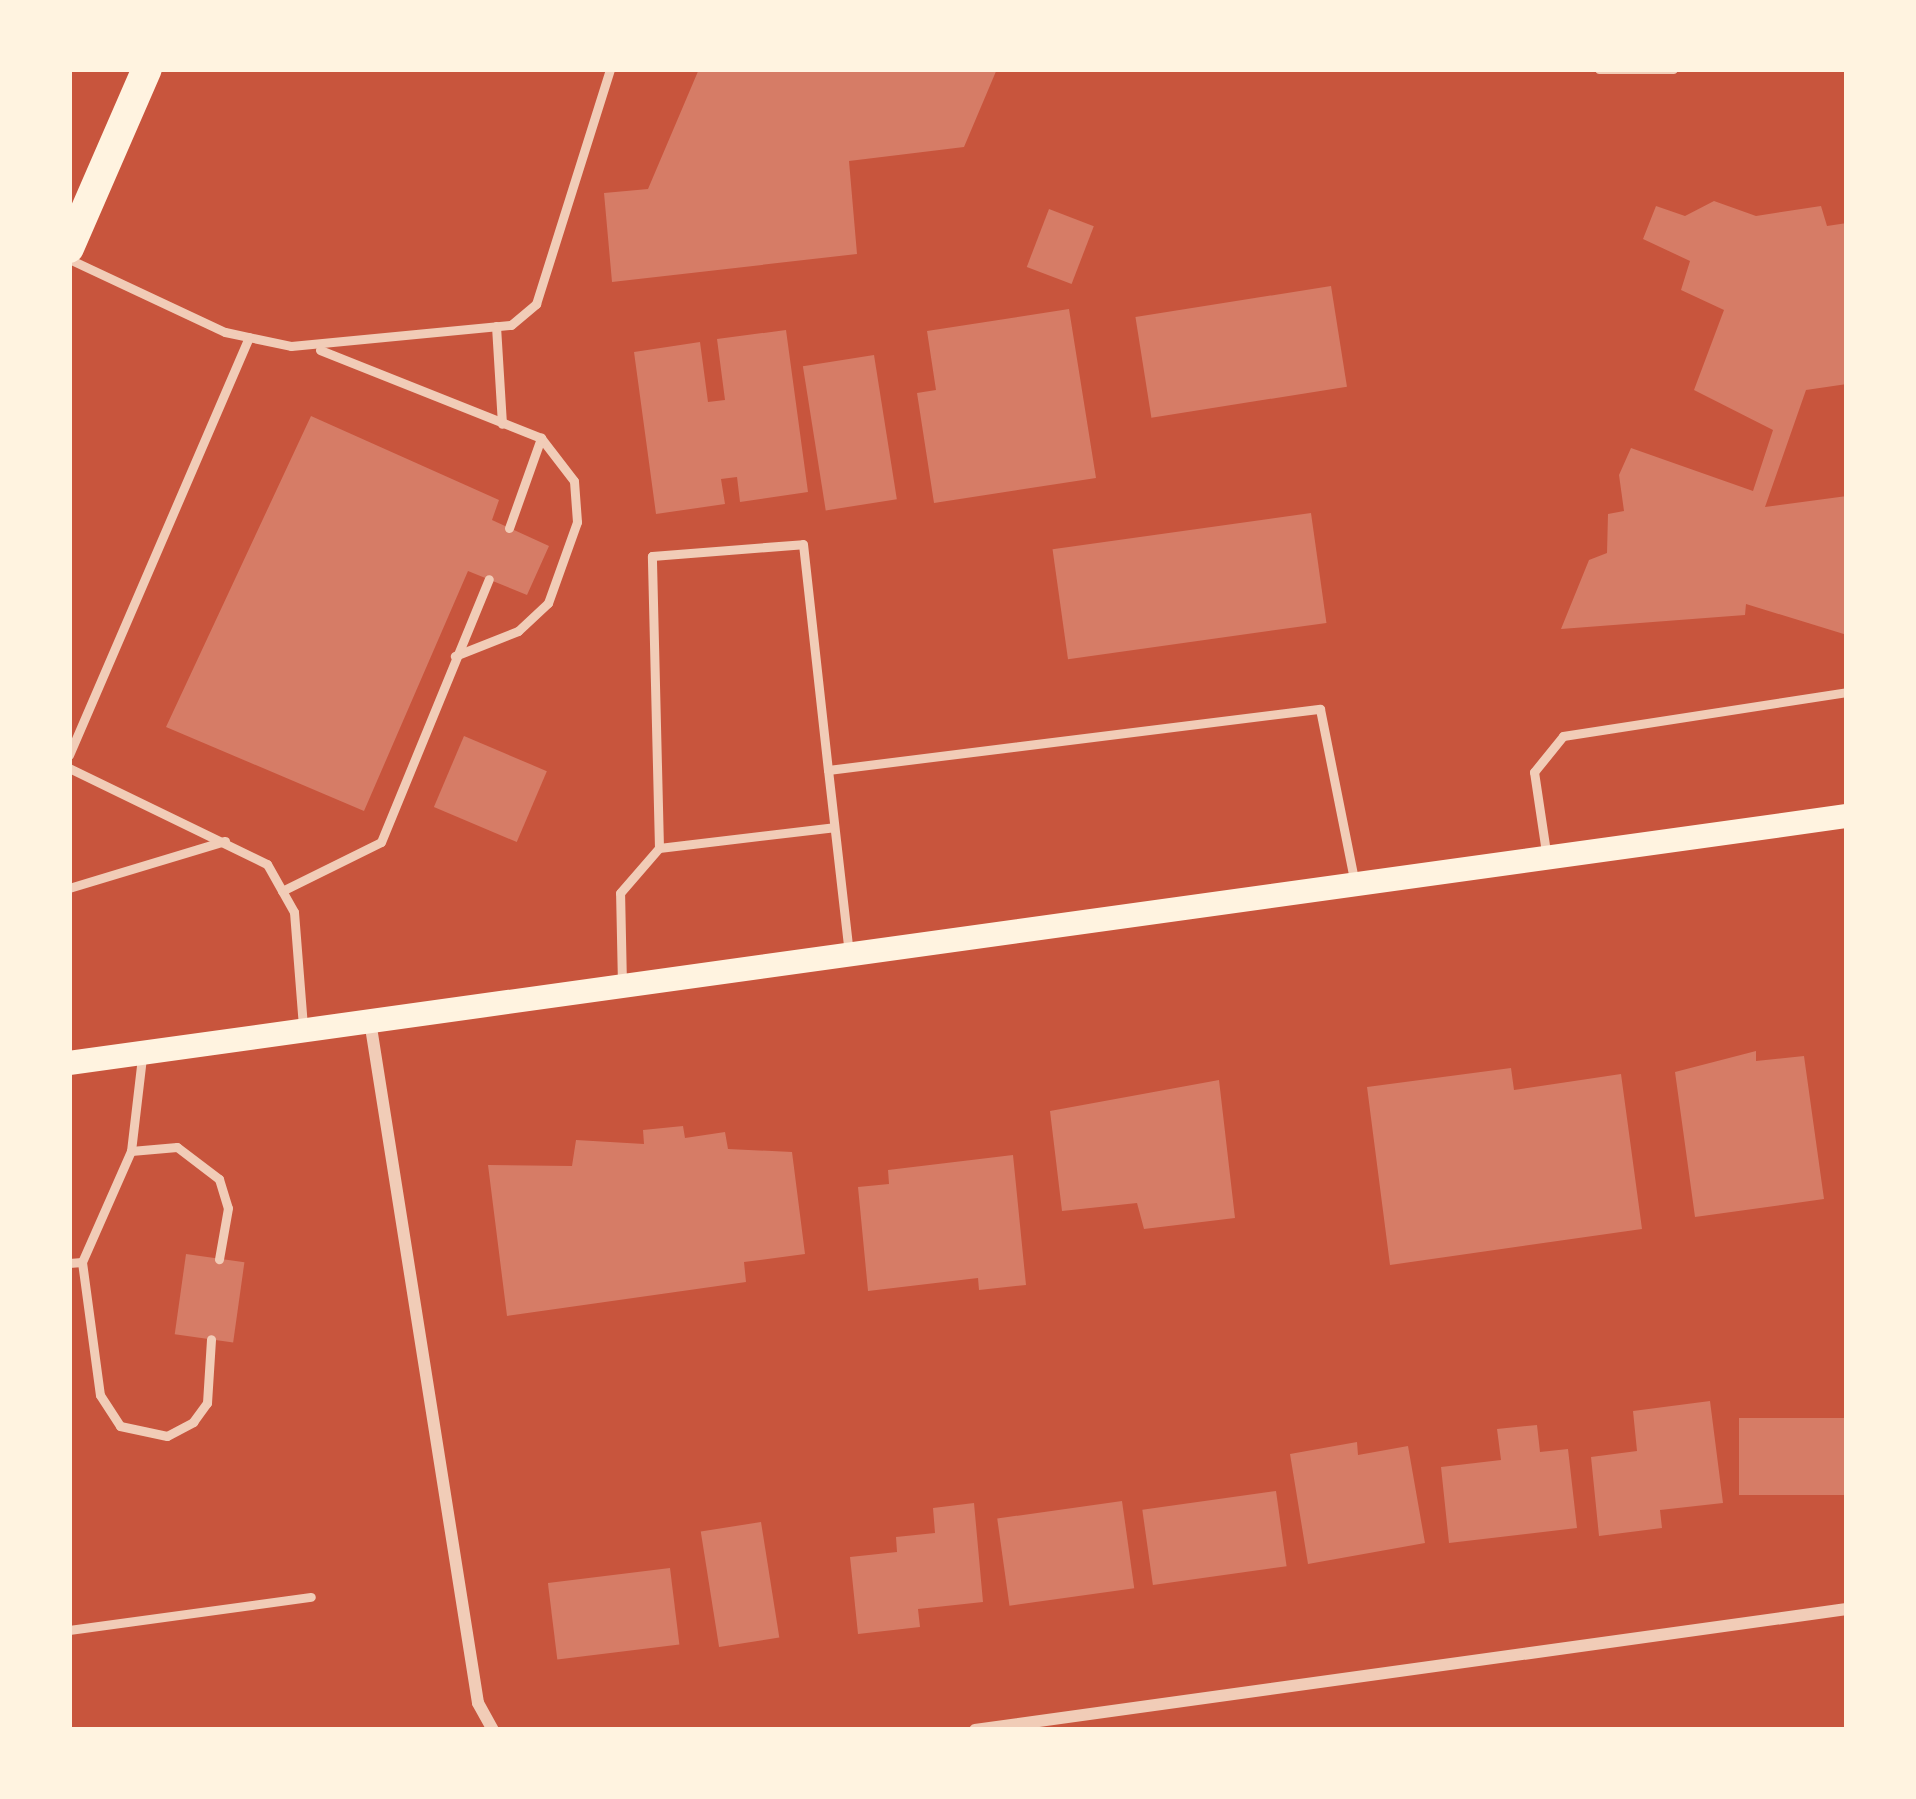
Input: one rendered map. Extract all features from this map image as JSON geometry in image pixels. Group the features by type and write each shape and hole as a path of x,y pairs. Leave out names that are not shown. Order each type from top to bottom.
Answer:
{"main road":[{"path":"69,248 147,69"},
{"path":"69,1063 1847,816"}],"street":[{"path":"370,1019 478,1703 493,1730"},
{"path":"975,1730 1847,1609"}],"lane":[{"path":"320,350 496,326 536,304 610,69"},
{"path":"1599,69 1673,69"},
{"path":"69,259 249,338 320,350 541,439 574,481 577,522 548,603 518,631 455,656"},
{"path":"496,326 502,424"},
{"path":"69,754 249,338"},
{"path":"509,528 541,439"},
{"path":"622,985 620,893 658,848 652,556 803,544 849,954"},
{"path":"282,891 381,842 488,580"},
{"path":"1547,858 1534,772 1563,736 1847,692"},
{"path":"828,770 1320,709 1355,884"},
{"path":"69,768 267,864 282,891 303,1029"},
{"path":"658,848 834,827"},
{"path":"69,888 226,841"},
{"path":"143,1053 131,1151 82,1262 100,1394 120,1426 167,1436 193,1422 207,1403 211,1339"},
{"path":"131,1151 177,1148 219,1179 228,1208 218,1259"},
{"path":"69,1263 82,1262"},
{"path":"69,1630 310,1597"}],"building":[{"path":"699,69 997,69 964,147 849,161 857,254 612,282 604,193 648,189"},
{"path":"1714,201 1756,216 1821,206 1827,226 1847,223 1847,384 1806,390 1765,507 1847,496 1847,635 1746,604 1745,615 1561,629 1589,560 1607,553 1608,514 1624,511 1619,475 1631,448 1753,491 1773,430 1694,390 1724,310 1681,290 1690,261 1643,239 1656,206 1685,216"},
{"path":"1049,209 1094,226 1072,284 1027,267"},
{"path":"1331,286 1347,387 1151,418 1135,317"},
{"path":"1069,309 1096,478 934,503 917,393 936,390 927,331"},
{"path":"786,330 808,492 740,502 737,477 721,479 725,504 656,514 634,352 700,342 708,402 725,400 717,339"},
{"path":"874,355 897,499 826,510 803,366"},
{"path":"311,416 499,500 492,520 549,546 527,595 468,571 364,811 166,727"},
{"path":"1311,513 1326,623 1068,659 1053,549"},
{"path":"464,736 547,771 517,842 434,807"},
{"path":"1756,1051 1756,1061 1804,1056 1824,1199 1695,1217 1675,1072"},
{"path":"1511,1068 1514,1090 1621,1074 1642,1229 1390,1265 1367,1087"},
{"path":"1219,1080 1235,1218 1144,1229 1137,1203 1062,1211 1050,1111"},
{"path":"683,1126 685,1138 725,1132 728,1149 792,1152 805,1254 744,1262 746,1282 507,1316 488,1165 572,1166 576,1140 644,1144 643,1130"},
{"path":"1013,1155 1026,1285 979,1290 978,1278 868,1291 858,1187 889,1184 888,1170"},
{"path":"186,1254 244,1262 233,1342 175,1334"},
{"path":"1710,1401 1723,1503 1660,1510 1662,1528 1599,1536 1591,1457 1637,1451 1633,1411"},
{"path":"1739,1418 1847,1418 1847,1495 1739,1495"},
{"path":"1537,1425 1540,1452 1568,1449 1577,1528 1449,1543 1441,1467 1501,1460 1497,1429"},
{"path":"1357,1442 1358,1455 1408,1446 1425,1543 1308,1564 1290,1454"},
{"path":"1276,1491 1287,1566 1153,1585 1142,1510"},
{"path":"1122,1501 1134,1588 1009,1606 997,1519"},
{"path":"974,1503 983,1602 918,1609 920,1627 858,1634 850,1557 897,1552 896,1537 935,1533 933,1508"},
{"path":"761,1522 779,1638 719,1647 701,1532"},
{"path":"670,1568 679,1644 557,1659 548,1583"}]}
